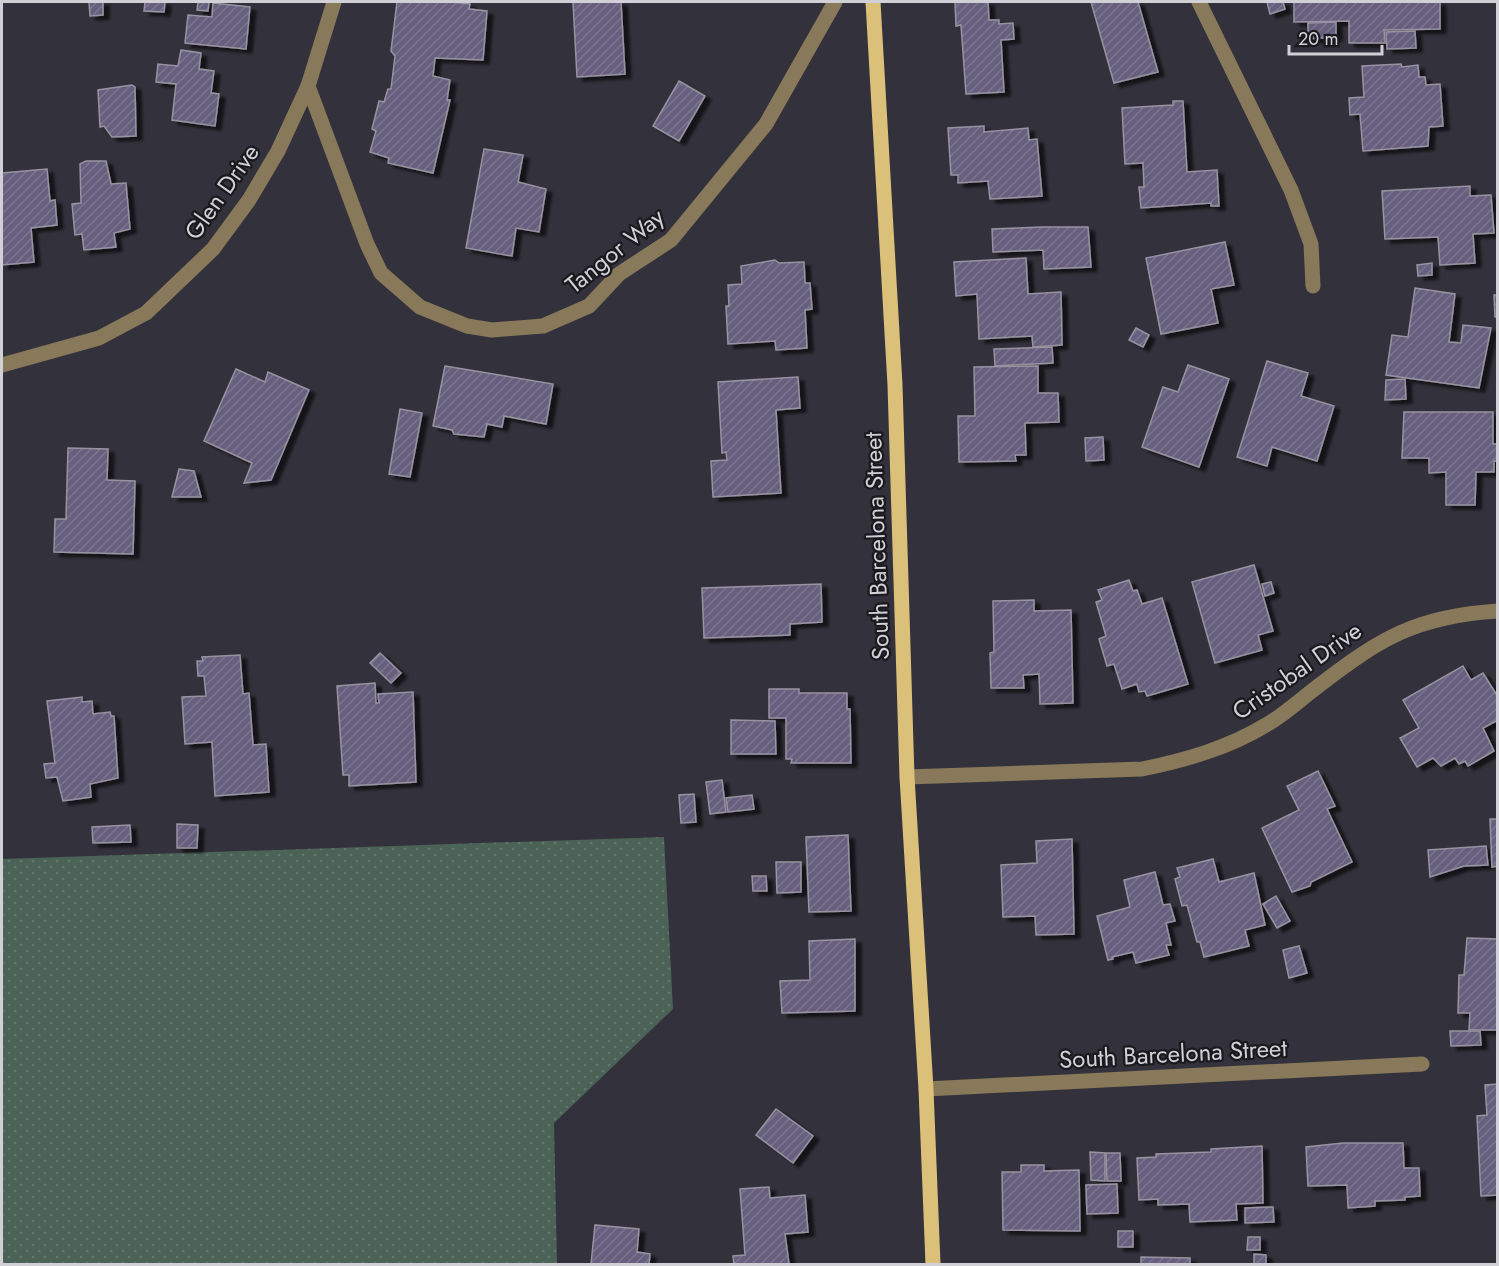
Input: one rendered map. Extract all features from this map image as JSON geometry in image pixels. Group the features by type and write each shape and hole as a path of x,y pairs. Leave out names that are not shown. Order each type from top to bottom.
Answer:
{"main road":[{"name":"South Barcelona Street","path":"873,2 895,385 907,777 926,1089 933,1264"}],"street":[{"name":"Glen Drive","path":"2,365 99,338 146,313 213,249 249,200 278,151 308,86 334,2"},
{"name":"Tangor Way","path":"308,86 367,244 381,273 420,307 442,318 467,326 492,330 517,330 551,323 589,306 619,274 671,240 766,124 835,2"},
{"path":"1199,2 1291,190 1311,244 1313,286"},
{"name":"Cristobal Drive","path":"907,777 1142,769 1179,762 1214,750 1268,724 1355,657 1390,636 1429,620 1451,615 1497,611"},
{"name":"South Barcelona Street","path":"926,1089 1422,1064"}],"green space":[{"path":"664,837 673,1009 554,1123 557,1264 2,1264 2,859"}],"building":[{"path":"89,2 103,2 103,15 90,16"},
{"path":"145,2 165,2 164,12 144,11"},
{"path":"198,2 209,2 208,11 197,10"},
{"path":"397,2 451,2 470,4 469,9 487,11 483,60 435,58 433,76 450,80 447,100 450,100 433,173 388,163 389,158 370,152 376,131 372,129 379,101 384,102 388,89 391,89 395,56 391,51"},
{"path":"573,2 621,2 625,74 577,77"},
{"path":"955,2 988,2 989,20 999,20 999,24 1013,23 1014,39 1001,40 1004,92 966,94 961,25 956,26"},
{"path":"1091,2 1138,2 1158,72 1114,83"},
{"path":"1267,2 1283,2 1285,9 1270,14"},
{"path":"1294,2 1440,2 1440,29 1384,30 1385,43 1349,43 1349,21 1294,22"},
{"path":"213,3 250,7 246,49 185,43 188,15 212,17"},
{"path":"1336,22 1336,37 1308,39 1308,23"},
{"path":"1415,31 1416,48 1387,49 1386,32"},
{"path":"181,50 201,53 199,69 214,71 211,93 219,94 215,126 172,120 176,84 156,82 158,64 178,66"},
{"path":"1401,64 1402,67 1418,65 1419,77 1425,77 1426,85 1440,84 1443,126 1429,127 1428,146 1363,151 1360,114 1350,115 1349,98 1364,97 1362,66"},
{"path":"679,81 705,96 679,141 653,126"},
{"path":"132,85 135,87 136,136 112,137 104,126 100,127 98,90"},
{"path":"1173,101 1183,101 1187,172 1217,170 1219,206 1211,206 1211,203 1141,208 1139,187 1144,187 1143,163 1125,164 1122,108 1173,105"},
{"path":"984,126 984,132 1028,128 1029,140 1037,139 1042,196 990,199 988,181 958,183 958,175 951,175 948,128"},
{"path":"484,149 523,155 518,182 546,189 539,232 516,228 512,256 466,248"},
{"path":"86,161 106,161 111,184 126,183 130,229 114,233 116,247 84,250 82,234 75,235 72,204 81,203 80,164"},
{"path":"47,169 50,201 55,200 57,225 31,228 34,262 2,265 2,173"},
{"path":"1470,186 1470,196 1491,195 1494,233 1473,234 1475,263 1440,265 1438,237 1385,239 1382,191"},
{"path":"1088,227 1091,267 1044,269 1043,250 993,252 992,229"},
{"path":"1225,242 1234,285 1211,289 1218,323 1161,334 1146,258"},
{"path":"1026,258 1028,294 1061,292 1062,345 1033,347 1032,336 979,339 977,294 956,296 954,262"},
{"path":"775,260 779,263 804,262 805,283 810,283 812,309 805,310 807,348 776,350 775,341 728,344 726,306 729,306 728,285 742,284 741,266"},
{"path":"1432,263 1432,275 1418,276 1417,265"},
{"path":"1415,288 1455,294 1449,342 1461,343 1463,325 1491,328 1479,388 1386,375 1392,335 1408,337"},
{"path":"1494,295 1498,295 1498,317 1495,317"},
{"path":"1136,328 1149,335 1143,347 1129,340"},
{"path":"1052,347 1053,363 995,366 994,349"},
{"path":"1267,361 1308,373 1301,396 1334,406 1317,461 1272,447 1267,466 1237,457"},
{"path":"1188,365 1229,379 1199,467 1142,447 1163,387 1178,392"},
{"path":"445,366 553,384 546,424 504,416 502,427 487,424 484,437 454,434 452,430 433,426"},
{"path":"1038,366 1038,393 1058,393 1059,422 1025,423 1026,455 1015,455 1016,461 959,462 958,416 975,416 974,367"},
{"path":"236,369 265,382 268,372 309,390 271,480 244,483 252,463 204,441"},
{"path":"798,377 800,408 776,410 781,493 713,497 711,461 727,460 726,452 722,453 718,382"},
{"path":"1405,379 1406,399 1385,400 1386,380"},
{"path":"400,409 422,413 410,477 389,474"},
{"path":"1404,412 1493,412 1493,444 1498,444 1498,461 1494,461 1494,472 1476,472 1475,505 1446,505 1446,472 1429,473 1429,458 1402,458"},
{"path":"1103,437 1104,460 1086,461 1085,438"},
{"path":"68,448 108,449 107,480 135,481 133,554 54,552 55,519 66,519"},
{"path":"179,469 194,471 201,497 172,497"},
{"path":"1254,565 1273,631 1258,635 1262,650 1215,663 1192,582"},
{"path":"1129,580 1133,591 1137,590 1142,604 1162,598 1188,684 1147,696 1145,691 1139,692 1137,684 1122,689 1114,664 1107,666 1099,639 1106,636 1096,602 1102,600 1098,590"},
{"path":"1271,582 1274,593 1265,596 1262,584"},
{"path":"821,584 822,622 790,624 790,635 704,638 702,588"},
{"path":"1034,600 1034,611 1071,610 1073,703 1040,704 1039,674 1023,675 1024,688 991,688 990,653 994,652 993,601"},
{"path":"380,653 401,673 391,683 370,663"},
{"path":"240,655 243,694 249,693 253,745 266,744 269,792 215,796 212,742 185,744 182,697 206,696 204,676 198,676 197,661 203,661 202,657"},
{"path":"1463,666 1471,680 1483,673 1498,697 1498,720 1483,728 1494,751 1468,766 1465,761 1459,764 1455,758 1441,766 1433,758 1417,767 1400,738 1419,728 1403,700"},
{"path":"375,683 376,703 379,703 378,694 413,692 416,782 349,786 349,775 343,775 337,686"},
{"path":"769,689 799,689 799,693 847,693 847,709 850,709 851,763 791,763 792,759 786,759 786,718 769,718"},
{"path":"82,697 82,702 92,701 93,714 110,712 111,716 114,716 118,778 90,784 91,797 63,801 57,777 46,778 44,764 55,763 47,701"},
{"path":"731,720 775,721 776,754 731,754"},
{"path":"1318,771 1335,806 1327,809 1352,862 1311,882 1310,886 1292,892 1262,828 1299,810 1287,786"},
{"path":"722,780 726,812 710,814 706,782"},
{"path":"694,794 696,822 681,823 679,795"},
{"path":"752,795 754,809 728,812 726,798"},
{"path":"1490,819 1498,819 1498,866 1492,867"},
{"path":"177,824 198,825 197,848 177,848"},
{"path":"130,825 131,842 93,843 92,827"},
{"path":"848,835 851,911 809,912 806,837"},
{"path":"1072,839 1074,934 1036,935 1035,916 1003,917 1001,865 1037,863 1036,841"},
{"path":"1486,846 1488,865 1464,866 1430,877 1428,850"},
{"path":"1213,859 1219,882 1254,873 1265,925 1245,930 1249,946 1204,957 1200,942 1197,942 1187,905 1182,906 1175,879 1180,877 1177,868"},
{"path":"776,862 801,862 801,892 777,893"},
{"path":"1155,872 1163,905 1170,904 1175,921 1166,923 1171,945 1166,945 1169,955 1136,963 1133,952 1108,960 1097,916 1130,907 1124,880"},
{"path":"752,876 766,876 767,891 753,891"},
{"path":"1276,896 1290,921 1277,928 1263,904"},
{"path":"1467,938 1498,939 1498,1030 1469,1030 1470,1013 1458,1013 1459,975 1464,975"},
{"path":"855,939 855,1011 782,1013 780,981 810,980 809,941"},
{"path":"1299,946 1307,973 1289,978 1283,950"},
{"path":"1450,1031 1480,1031 1481,1045 1451,1046"},
{"path":"1498,1084 1498,1195 1481,1196 1477,1116 1487,1115 1485,1085"},
{"path":"776,1109 813,1136 793,1163 756,1135"},
{"path":"1343,1143 1403,1143 1404,1168 1419,1168 1420,1196 1405,1197 1405,1200 1375,1201 1375,1206 1348,1208 1347,1185 1308,1186 1306,1147"},
{"path":"1262,1146 1263,1203 1236,1204 1237,1220 1190,1222 1189,1204 1158,1205 1158,1199 1139,1200 1137,1158 1156,1157 1156,1154 1211,1152 1211,1149"},
{"path":"1090,1152 1105,1153 1105,1181 1091,1180"},
{"path":"1106,1153 1120,1153 1121,1181 1107,1181"},
{"path":"1021,1165 1044,1165 1044,1171 1079,1170 1080,1231 1003,1230 1002,1172 1021,1172"},
{"path":"1117,1184 1118,1213 1087,1214 1086,1185"},
{"path":"769,1187 770,1198 805,1195 808,1232 785,1234 789,1264 734,1264 733,1256 745,1255 740,1189"},
{"path":"1273,1207 1274,1222 1245,1223 1245,1208"},
{"path":"595,1225 639,1229 637,1252 650,1254 649,1264 591,1264"},
{"path":"1118,1231 1133,1231 1133,1247 1118,1247"},
{"path":"1248,1237 1260,1237 1260,1250 1247,1250"},
{"path":"1254,1254 1266,1255 1266,1264 1254,1264"},
{"path":"1141,1257 1190,1258 1190,1264 1141,1264"}]}
